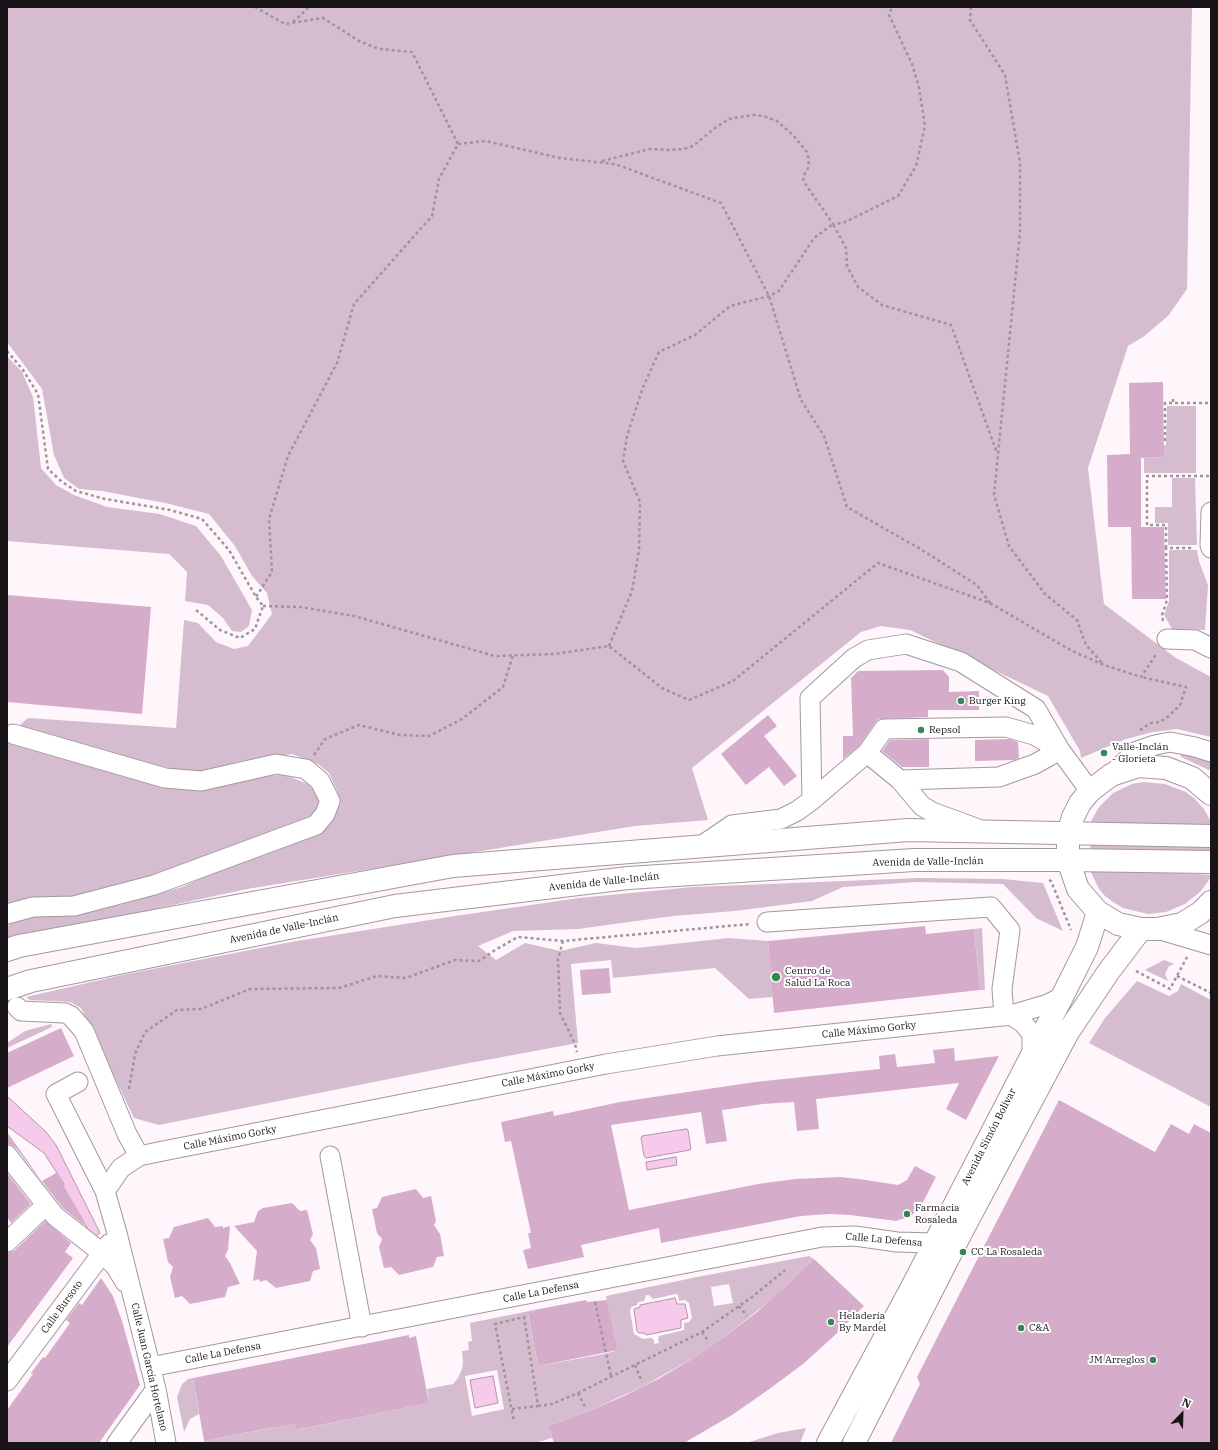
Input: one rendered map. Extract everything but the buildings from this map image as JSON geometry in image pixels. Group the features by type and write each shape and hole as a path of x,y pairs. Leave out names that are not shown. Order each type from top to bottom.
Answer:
{"main road":[{"path":"1211,794 1192,778 1166,768 1138,766 1111,775 1090,791 1080,803 1068,833 1068,860 1078,889 1098,912 1118,924 1149,929 1182,924 1200,913 1211,902"},
{"path":"7,950 19,946 453,866 908,830 1211,836"},
{"name":"Avenida de Valle-Inclán","path":"12,998 32,981 395,906 628,878 914,860 1211,862"},
{"name":"Avenida Simón Bolivar","path":"828,1443 911,1289 1062,997 1087,947 1098,912"},
{"name":"Avenida Simón Bolivar","path":"854,1443 963,1230 1068,1032 1109,971 1149,929"}],"street":[{"path":"1204,548 1210,545 1211,512"},
{"path":"1167,639 1195,640 1211,648"},
{"path":"812,800 810,698 854,658 868,650 906,644 961,662 1036,710 1060,750 1090,791"},
{"path":"701,846 732,825 781,818 797,811 867,753 884,729 1006,727 1034,735 1060,750"},
{"path":"7,914 33,907 74,906 154,885 316,825 325,814 330,801 320,781 306,769 276,764 201,781 165,778 13,734"},
{"path":"1111,775 1136,752 1155,745 1170,742 1195,746 1211,752"},
{"path":"900,780 999,776 1035,764 1060,750"},
{"path":"867,753 900,780 922,806 932,812 984,831"},
{"path":"767,922 991,907 1010,930 1002,989 1007,1016 1024,1023 1032,1034 1032,1054"},
{"path":"1149,929 1211,945"},
{"name":"Calle Máximo Gorky","path":"105,1191 121,1168 140,1156 613,1062 717,1046 1007,1016 1048,1004 1062,997"},
{"path":"12,998 21,1011 65,1013 71,1016 84,1031 128,1134 140,1156"},
{"name":"Calle Juan García Hortelano","path":"78,1082 56,1094 105,1191 156,1389 166,1443"},
{"name":"Calle Juan García Hortelano","path":"7,1155 55,1216 102,1253 116,1267 131,1292"},
{"path":"330,1156 362,1327"},
{"path":"9,1235 46,1205"},
{"name":"Calle Bursoto","path":"7,1381 117,1233"},
{"name":"Calle La Defensa","path":"150,1367 822,1237 855,1236 897,1242 934,1243"},
{"path":"117,1443 156,1389"}],"path":[{"path":"255,7 285,24 323,18 360,41 379,49 412,52 458,144"},
{"path":"292,23 309,7"},
{"path":"609,646 632,591 639,550 640,502 623,461 627,436 641,394 659,352 695,335 730,306 769,296 779,291 814,238 833,224 843,223 898,196 916,166 925,126 912,64 889,15 892,7"},
{"path":"971,7 970,20 1005,75 1020,163 1020,232 994,495 1009,546 1045,594 1077,620 1086,645 1104,665"},
{"path":"599,162 650,148 667,150 684,149 693,146 715,128 729,119 753,115 763,116 777,122 793,135 807,152 809,160 808,168 803,177 804,182 833,224 846,248 847,266 858,286 882,305 951,325 997,453"},
{"path":"458,144 486,141 560,158 615,164 721,203 769,296 801,400 824,436 847,507 922,550 977,585 990,603"},
{"path":"256,598 272,572 269,519 288,456 337,363 354,304 432,216 439,179 458,144"},
{"path":"7,351 23,370 38,394 48,469 61,481 76,491 105,499 170,510 202,518 229,550 256,598 263,606 300,607 354,616 496,656 554,654 609,646 662,688 689,700 733,681 878,563 990,603 1072,651 1104,665 1141,677 1186,687 1180,705 1169,716 1160,722 1150,723 1140,729 1136,736 1136,752"},
{"path":"1173,396 1173,402"},
{"path":"1165,441 1165,403 1211,403"},
{"path":"1141,677 1167,639 1162,615 1167,600 1166,525 1147,525 1147,476 1211,476"},
{"path":"1166,548 1204,548"},
{"path":"196,610 220,630 240,638 255,629 263,606"},
{"path":"306,769 325,739 359,725 400,735 430,736 462,719 503,687 513,655"},
{"path":"1046,879 1051,881 1074,936"},
{"path":"125,1093 129,1090 135,1054 145,1032 177,1010 201,1008 250,989 339,988 377,976 406,978 454,960 479,961 518,937 563,941 767,922"},
{"path":"563,941 558,959 560,1013 575,1044 577,1052"},
{"path":"1136,971 1170,989 1188,955"},
{"path":"1177,976 1211,993"},
{"path":"512,1409 552,1404 578,1393 702,1332 739,1306 785,1270"},
{"path":"595,1302 611,1376"},
{"path":"739,1306 746,1316"},
{"path":"514,1422 496,1324 524,1317 538,1406"},
{"path":"702,1332 709,1342"},
{"path":"635,1365 642,1382"},
{"path":"578,1393 585,1407"}],"shaded area":[{"path":"7,7 1192,7 1187,289 1168,316 1143,337 1128,346 1088,468 1104,604 1176,658 1211,677 1211,737 1177,729 1153,732 1126,739 1081,758 1080,751 1048,696 910,630 881,626 861,632 692,768 708,820 635,826 247,889 7,941 7,928 11,921 23,915 73,913 120,905 182,887 332,817 339,795 329,773 318,764 292,754 241,761 209,770 190,773 16,728 28,718 176,728 184,620 198,623 216,642 234,649 248,646 272,614 267,593 252,576 235,546 209,514 165,503 102,491 79,489 64,478 54,455 42,389 7,342"},
{"path":"7,356 22,372 33,397 41,468 56,485 74,495 107,507 160,514 196,526 221,556 252,610 249,626 241,632 232,631 223,618 208,605 185,601 187,572 169,554 7,541"},
{"path":"1167,406 1196,406 1196,473 1144,473 1144,458 1164,457 1163,445 1166,445"},
{"path":"1172,478 1195,478 1197,545 1168,545 1168,523 1155,523 1155,507 1172,507"},
{"path":"1169,550 1197,550 1199,561 1208,585 1205,630 1172,629 1164,615 1169,601"},
{"path":"7,740 172,787 210,789 253,776 285,775 308,784 320,797 317,818 152,879 75,897 32,898 7,903"},
{"path":"1182,750 1211,757 1211,771 1181,757"},
{"path":"1143,782 1165,784 1186,792 1204,809 1210,820 1211,827 1090,823 1099,807 1113,793 1132,784"},
{"path":"1091,841 1211,845 1211,852 1090,850"},
{"path":"1090,870 1211,875 1200,892 1185,904 1166,912 1148,914 1123,908 1105,896 1099,889"},
{"path":"919,878 1003,879 1043,883 1063,931 1036,918 1003,884 917,882 843,887 812,901 735,911 673,916 578,929 513,931 478,946 496,960 525,943 560,951 596,943 636,948 729,938 768,941 773,997 749,999 715,968 613,978 611,960 571,964 578,1043 464,1064 159,1125 134,1118 81,1008 70,1002 30,1000 26,997 122,975 291,942 579,898 693,887"},
{"path":"982,928 985,990 980,990 974,929"},
{"path":"1164,960 1174,964 1169,966 1165,974 1168,981 1145,970"},
{"path":"1137,981 1169,996 1178,991 1181,984 1211,1000 1211,1107 1089,1043 1105,1018"},
{"path":"51,1024 52,1027 7,1048 7,1043 25,1031"},
{"path":"7,1096 46,1132 56,1145 100,1233 93,1238 63,1186 64,1184 44,1153 7,1126"},
{"path":"686,1129 688,1130 690,1150 646,1158 644,1156 642,1136"},
{"path":"676,1157 677,1165 647,1170 646,1162"},
{"path":"809,1256 814,1259 772,1299 724,1337 695,1357 642,1387 586,1412 548,1426 552,1438 535,1443 205,1443 204,1441 276,1427 265,1364 290,1359 283,1363 297,1430 429,1403 427,1389 453,1384 458,1378 463,1363 462,1351 469,1350 468,1342 472,1341 470,1323 534,1310 535,1312 528,1314 538,1366 618,1350 606,1296","holes":["729,1284 733,1303 714,1306 711,1287","676,1294 678,1295 679,1301 685,1300 689,1303 692,1318 689,1322 684,1323 684,1330 659,1336 659,1343 654,1344 654,1340 651,1338 643,1339 634,1334 630,1311 631,1307 637,1305 638,1302 644,1301 646,1295 649,1295 653,1299","497,1370 504,1409 472,1416 465,1376"]},
{"path":"675,1298 677,1304 685,1304 688,1318 681,1320 681,1328 646,1335 645,1333 639,1333 637,1331 634,1309 640,1307 640,1305"},
{"path":"493,1376 498,1403 475,1408 470,1380"},
{"path":"193,1378 199,1414 190,1419 184,1432 177,1397 182,1384 188,1379"},
{"path":"806,1428 800,1443 746,1443 778,1433"}],"place":[{"name":"Burger King","path":"961,701"},
{"name":"Repsol","path":"921,730"},
{"name":"Valle-Inclán - Glorieta","path":"1104,753"},
{"name":"Centro de Salud La Roca","path":"776,977"},
{"name":"Farmacia Rosaleda","path":"907,1214"},
{"name":"CC La Rosaleda","path":"963,1252"},
{"name":"Heladería By Mardel","path":"831,1322"},
{"name":"C&A","path":"1021,1328"},
{"name":"JM Arreglos","path":"1153,1360"}]}
